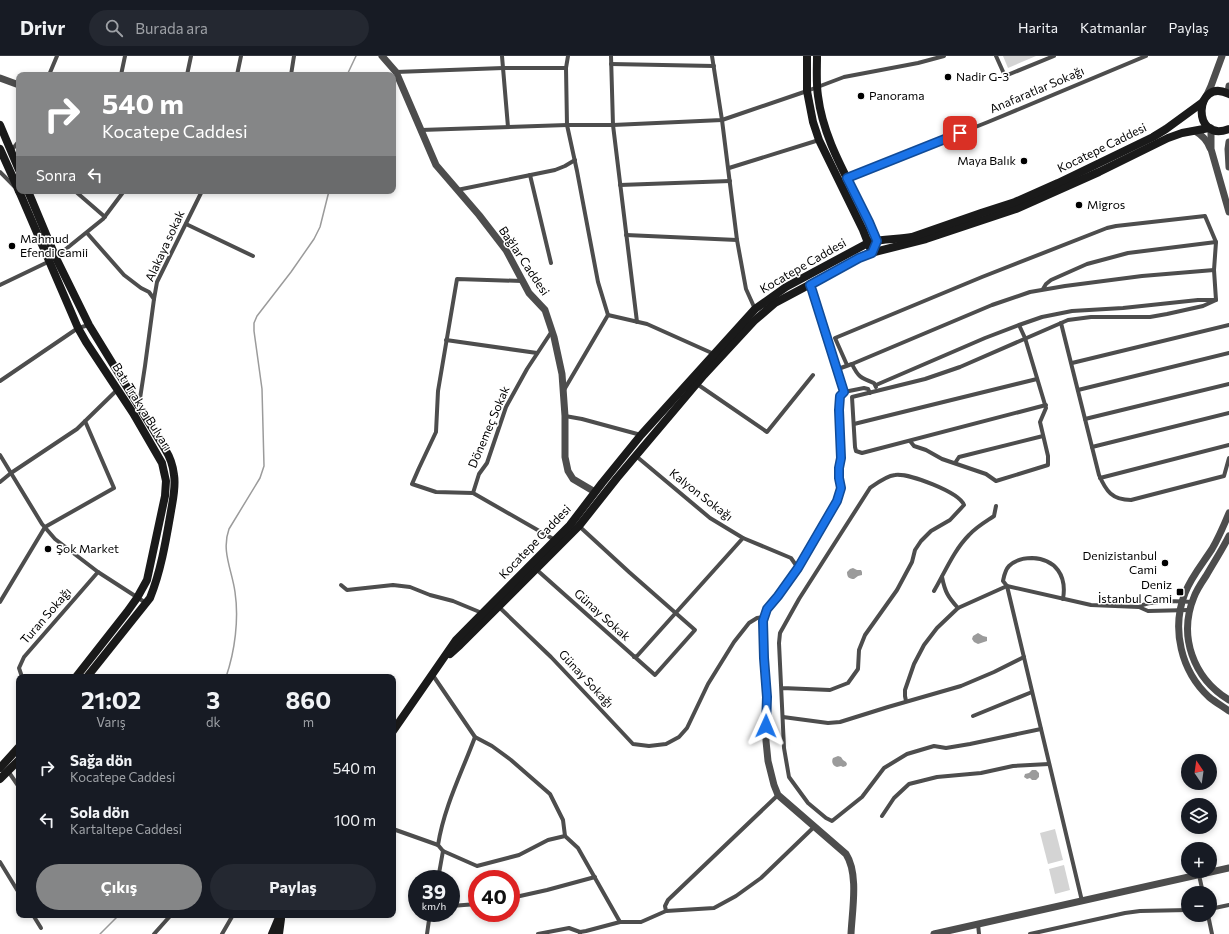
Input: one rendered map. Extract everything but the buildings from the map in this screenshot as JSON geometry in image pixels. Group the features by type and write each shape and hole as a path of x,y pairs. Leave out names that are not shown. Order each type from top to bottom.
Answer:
{"main road":[{"path":"807,56 807,91 819,140 863,230 872,253"},
{"path":"817,56 818,98 825,128 838,161 877,241 872,253"},
{"name":"Kocatepe Caddesi","path":"444,658 460,645 499,607 579,526 599,494 642,435 755,309 776,293 868,243 912,236 1015,202 1058,183 1153,137 1166,129 1214,92 1229,92"},
{"path":"1204,100 1201,112 1202,118 1210,128"},
{"path":"0,125 16,163"},
{"name":"Kocatepe Caddesi","path":"396,727 456,640 636,456 720,358 762,312 774,303 859,258 872,253 926,239 1016,209 1099,172 1168,138 1182,133 1210,128 1219,131 1229,128"},
{"name":"Batı Trakya Bulvarı","path":"0,149 16,184"},
{"name":"Batı Trakya Bulvarı","path":"20,194 52,260 138,407 165,449 172,462 175,476 175,487 168,527 156,584 150,598 89,674"},
{"name":"Batı Trakya Bulvarı","path":"29,194 78,328 133,413 162,463 166,481 165,496 147,580 138,598 78,674"},
{"path":"805,277 810,285"},
{"path":"0,768 16,750"},
{"path":"0,779 16,763"},
{"path":"272,934 279,918"},
{"path":"279,934 280,918"}],"street":[{"path":"50,72 57,56"},
{"path":"121,72 124,56"},
{"path":"188,72 191,56"},
{"path":"238,72 241,56"},
{"path":"291,72 294,56"},
{"name":"Bağlar Caddesi","path":"382,56 396,72 436,165 479,215 506,250 529,293 545,310 552,330 562,374 565,457 568,472 573,479 599,494"},
{"path":"502,56 508,127"},
{"path":"563,392 608,315 598,282 567,125 566,68 568,56"},
{"path":"611,56 613,125 637,322"},
{"path":"712,56 729,168 737,240 746,289 755,309"},
{"path":"421,130 613,125 722,120 817,88 844,77 918,63 944,56"},
{"path":"996,56 1005,76 1054,56"},
{"name":"Anafaratlar Sokağı","path":"847,178 1146,56"},
{"path":"1204,100 1222,56"},
{"path":"611,64 714,66"},
{"path":"396,72 503,68 566,68"},
{"path":"0,78 16,84"},
{"path":"1210,128 1211,149"},
{"path":"1195,131 1207,141 1211,149 1229,212"},
{"path":"729,168 819,140"},
{"path":"1229,142 1229,167"},
{"path":"11,151 16,145"},
{"path":"457,190 555,170 575,160"},
{"path":"0,172 16,188"},
{"path":"530,175 551,263"},
{"path":"620,185 730,181"},
{"path":"78,194 105,217"},
{"path":"1,283 52,260 88,233 105,217 122,194"},
{"name":"Alakaya sokak","path":"138,407 157,282 201,194"},
{"path":"847,365 835,338 982,277 1107,228 1205,216 1216,242 1214,270 1216,300"},
{"path":"186,224 254,256"},
{"path":"88,233 124,275 149,292 154,299"},
{"path":"626,235 737,240"},
{"path":"1043,289 1046,284 1052,280 1094,262 1128,253 1216,242"},
{"path":"838,369 992,305 1030,292 1142,276 1214,270"},
{"path":"522,281 456,279 438,390 436,432 412,484 436,492 473,493 555,540"},
{"path":"810,285 838,369 844,392"},
{"path":"876,385 1019,325 1042,317 1072,311 1123,308 1198,300 1216,300"},
{"path":"1046,405 862,453 856,450 855,447 852,397 925,379 960,367 1068,320 1091,317 1150,317 1203,306 1216,300"},
{"path":"608,315 647,324 714,354"},
{"path":"1062,323 1100,478 1109,493 1116,498 1131,500 1224,476 1229,458"},
{"path":"0,381 78,328 89,325"},
{"path":"910,441 914,446 986,474 996,482 1048,464 1048,456 1040,422 1046,412 1046,405 1025,338 1019,325"},
{"path":"1072,363 1229,325"},
{"name":"Dönemeç Sokak","path":"473,493 480,474 487,463 506,407 527,369 552,330"},
{"path":"446,340 537,353"},
{"path":"1078,390 1229,353"},
{"path":"852,364 856,372 863,379 876,385"},
{"path":"697,384 767,432 813,375"},
{"path":"854,424 1038,379"},
{"path":"1086,419 1229,384"},
{"path":"876,385 876,391"},
{"path":"851,934 853,871 851,861 846,854 778,795 774,785 768,761 766,741 767,697 763,621 767,609 798,568 837,501 841,488 839,478 841,458 839,410 840,396 844,392 864,388 868,389 870,392"},
{"path":"0,482 77,429 117,390"},
{"path":"1092,447 1229,414"},
{"path":"564,416 582,418 642,435"},
{"path":"0,602 2,596 45,527 114,488 86,421"},
{"path":"954,462 959,457 1043,436"},
{"path":"1100,478 1229,445"},
{"path":"0,455 45,527 55,539 98,572 146,603"},
{"name":"Kalyon Sokağı","path":"636,456 710,518 743,538 791,558 798,568"},
{"path":"782,688 830,690 848,683 858,669 859,650 865,635 897,590 912,562 915,550 921,541 931,532 950,520 961,510 964,505 962,500 947,491 906,476 894,475 870,488 799,599 780,633 779,643 784,748 789,777 808,803 832,821 862,797 884,768 907,754 934,746 946,748 1041,729"},
{"path":"934,591 963,541 974,530 994,516 996,506"},
{"path":"1229,513 1213,547 1192,580 1182,601 1179,626 1180,642 1186,666 1208,697 1229,710"},
{"path":"579,526 676,613"},
{"path":"1229,536 1197,591 1189,610 1188,625 1192,655 1196,665 1210,686 1229,700"},
{"path":"634,657 637,656 743,538"},
{"path":"1063,599 1065,588 1062,578 1056,567 1048,561 1037,558 1027,558 1017,560 1008,567 1003,580 1007,586 1082,901"},
{"name":"Günay Sokak","path":"536,570 654,675 695,630 676,613"},
{"name":"Turan Sokağı","path":"21,674 19,668 24,657 98,572"},
{"path":"942,577 944,588 948,597 958,608"},
{"path":"341,585 347,590 393,585 410,587 430,595 453,601 483,613"},
{"path":"906,701 905,690 914,664 924,645 937,628 958,608 1007,586 1091,605 1139,607 1148,611 1189,610"},
{"path":"1139,607 1146,603 1182,601 1192,602"},
{"name":"Günay Sokağı","path":"499,607 551,657 633,744 649,746 666,744 679,737 686,728 708,684 734,642 749,623 757,618 764,617"},
{"path":"783,717 828,723 840,722 906,701 961,686 1024,657"},
{"path":"432,674 476,737 492,746 511,760 550,794 563,820 565,836 578,848 620,922"},
{"path":"973,716 1032,692"},
{"path":"438,845 440,833 456,783 463,770 476,737"},
{"path":"882,816 894,798 909,784 936,777 981,773 1013,766 1049,764"},
{"path":"8,771 16,783"},
{"path":"666,911 665,906 668,900 778,795"},
{"path":"538,934 569,928 580,933 620,922 641,922 666,911 714,908 736,896 761,878 814,826"},
{"path":"396,830 438,845 443,851 477,866 519,855 548,840 565,836"},
{"path":"440,870 443,851"},
{"path":"0,862 16,888"},
{"path":"1217,870 1229,868"},
{"path":"520,896 595,878"},
{"path":"934,934 1182,878"},
{"path":"1217,908 1229,905"},
{"path":"1030,934 1125,913 1140,911 1181,910"},
{"path":"35,918 41,928"},
{"path":"154,934 168,918"},
{"path":"222,934 231,918"},
{"path":"427,934 429,922"},
{"path":"1209,922 1212,934"},
{"path":"978,924 980,934"}],"shaded area":[{"path":"1003,56 1036,56 1008,68"},
{"path":"853,568 861,570 862,575 851,579 847,575 847,572"},
{"path":"978,633 987,637 987,641 978,644 974,642 972,639 973,636"},
{"path":"838,756 846,762 846,766 837,767 833,765 833,758"},
{"path":"1032,770 1036,770 1039,773 1039,777 1036,780 1032,780 1030,778 1027,779 1024,777 1025,774"},
{"path":"1055,829 1063,860 1048,864 1040,833"},
{"path":"1064,865 1070,890 1055,894 1049,869"}],"waterway":[{"path":"348,72 356,56"},
{"path":"227,674 234,646 237,613 234,584 227,553 227,537 229,529 260,478 264,466 262,389 254,323 257,316 314,239 320,227 328,194"},
{"path":"100,934 116,918"}],"place":[{"name":"Nadir G-3","path":"948,77"},
{"name":"Panorama","path":"861,96"},
{"name":"Maya Balık","path":"1024,161"},
{"name":"Migros","path":"1079,205"},
{"name":"Mahmud Efendi Camii","path":"12,246"},
{"name":"Şok Market","path":"48,549"},
{"name":"Denizistanbul Cami","path":"1165,563"},
{"name":"Deniz İstanbul Cami","path":"1180,592"}],"route":[{"path":"766,726 767,697 763,621 767,609 798,568 837,501 841,488 839,478 841,458 839,410 840,396 844,392 838,369 810,285 859,258 872,253 877,241 847,178 960,133"}]}
